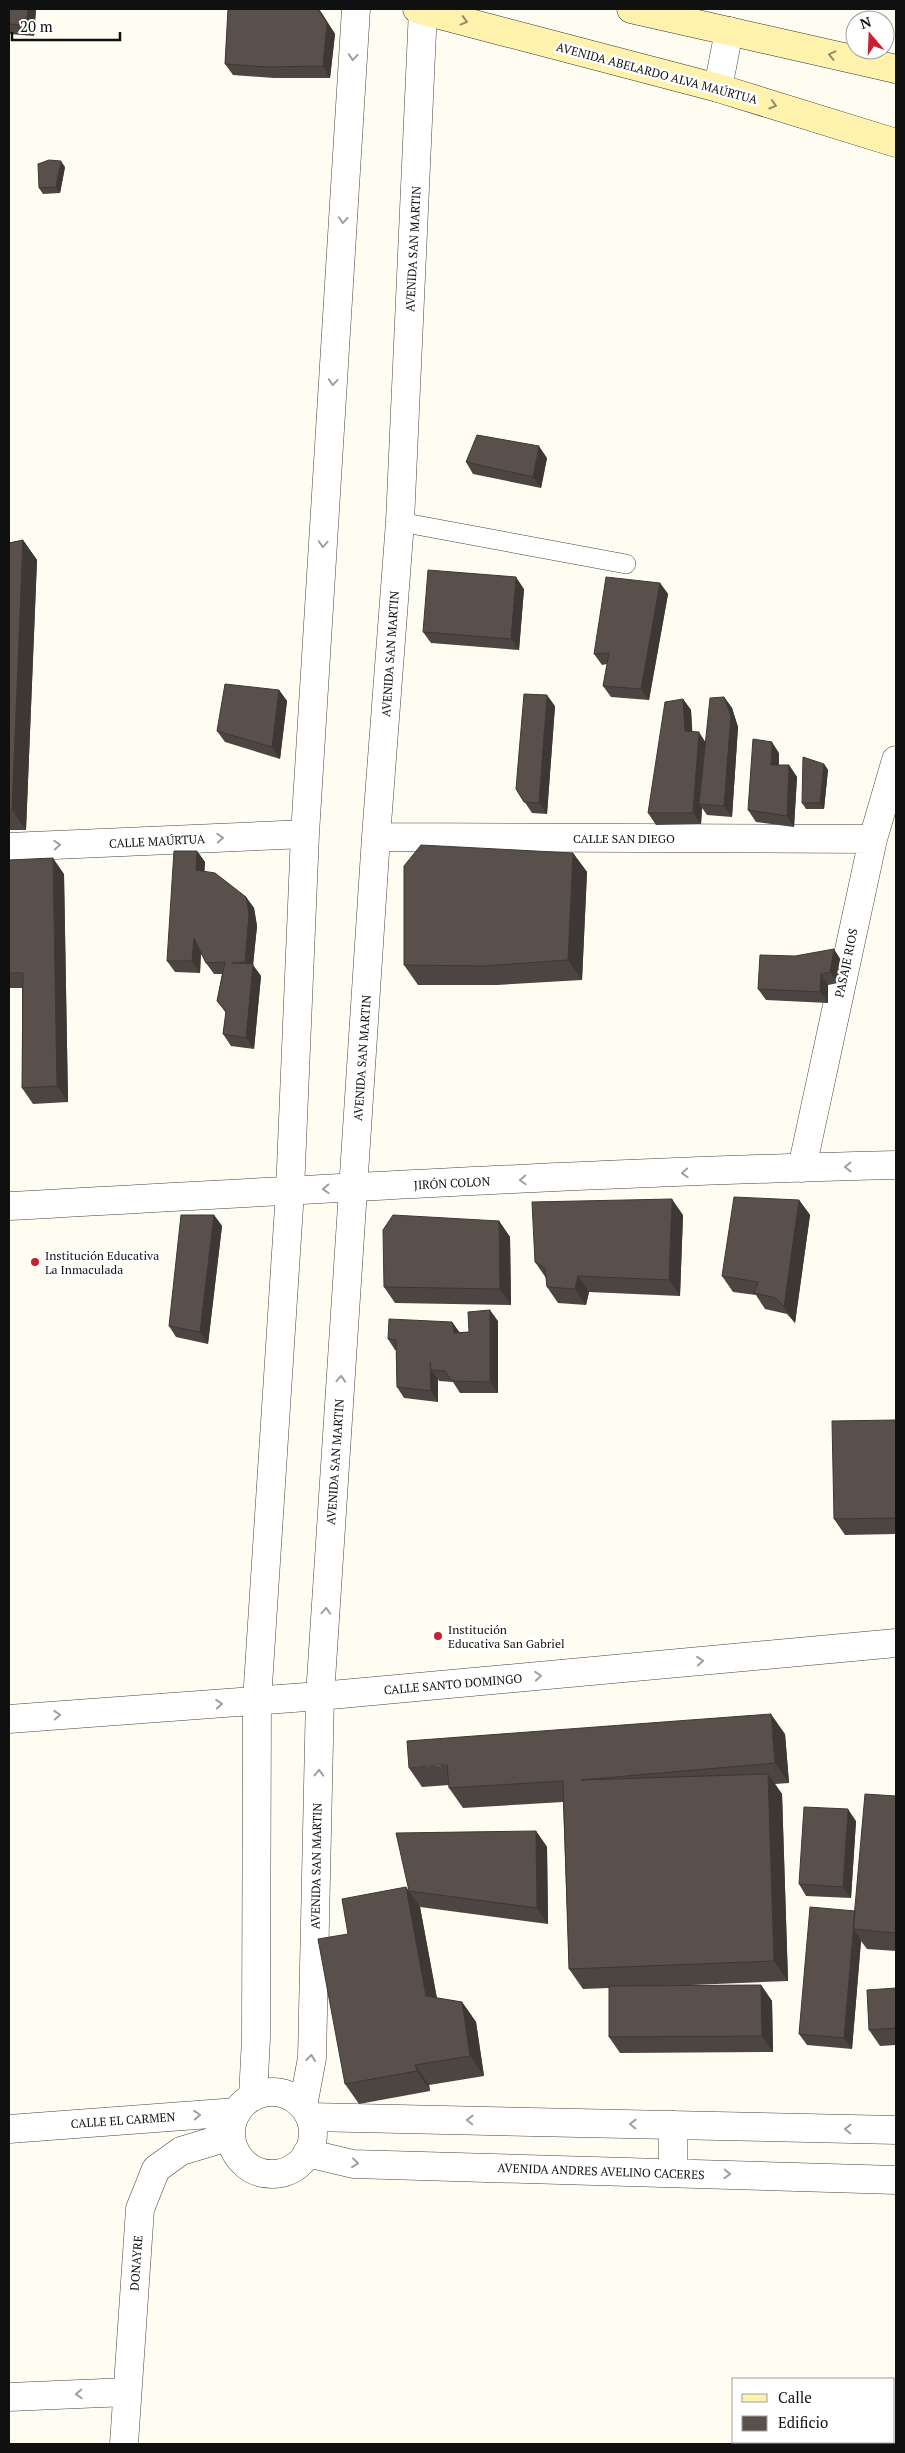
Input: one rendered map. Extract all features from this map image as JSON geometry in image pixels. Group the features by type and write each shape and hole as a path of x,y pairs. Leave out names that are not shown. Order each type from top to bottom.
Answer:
{"street":[{"path":"241,2115 266,2093 280,2093 292,2098 306,2111 313,2129 312,2142 308,2153 299,2164 288,2171 275,2174 262,2173 250,2168 240,2159 234,2148 256,2038 257,1701 290,1191 305,834 356,9"},
{"name":"AVENIDA ABELARDO ALVA MAÚRTUA","path":"421,9 718,88 896,142"},
{"name":"AVENIDA SAN MARTIN","path":"306,2111 312,2058 320,1696 376,837 400,522 421,9"},
{"path":"630,9 896,69"},
{"path":"718,88 729,31"},
{"name":"PASAJE RIOS","path":"802,1168 873,839 896,760"},
{"name":"CALLE MAÚRTUA","path":"9,847 305,834"},
{"name":"CALLE SAN DIEGO","path":"376,837 873,839"},
{"name":"JIRÓN COLON","path":"9,1206 353,1188 802,1168 896,1166"},
{"name":"CALLE SANTO DOMINGO","path":"9,1719 320,1696 896,1642"},
{"path":"306,2111 673,2125 896,2130"},
{"name":"CALLE EL CARMEN","path":"9,2129 241,2115"},
{"name":"DONAYRE","path":"124,2444 140,2209 156,2169 180,2151 241,2115"},
{"path":"672,2173 673,2125"},
{"name":"AVENIDA ANDRES AVELINO CACERES","path":"308,2153 353,2164 896,2180"},
{"path":"9,2397 127,2392"}],"lane":[{"path":"400,522 626,564"}],"building":[{"path":"9,9 28,9 26,25 9,24"},
{"path":"228,9 318,9 327,23 323,66 266,67 225,64"},
{"path":"49,160 61,161 56,187 39,188 38,164"},
{"path":"477,435 539,446 533,477 466,462"},
{"path":"23,540 12,810 9,810 9,543"},
{"path":"428,570 516,577 511,639 423,632"},
{"path":"606,577 660,583 641,689 603,686 609,653 594,654"},
{"path":"225,684 279,690 272,747 217,731"},
{"path":"524,694 547,695 539,803 524,802 516,789"},
{"path":"724,697 731,716 724,806 699,804 710,698"},
{"path":"683,699 685,731 699,732 693,813 648,813 665,702"},
{"path":"753,739 772,742 771,765 789,765 787,816 748,810"},
{"path":"803,757 824,764 820,803 802,803"},
{"path":"421,845 573,853 568,960 483,966 404,965 404,866"},
{"path":"174,851 197,851 196,870 215,873 246,897 249,914 245,962 232,963 253,964 246,1038 223,1034 226,1011 217,1001 225,962 206,963 194,938 192,961 167,961"},
{"path":"53,858 57,1086 22,1088 23,973 9,973 9,860"},
{"path":"834,949 830,972 821,974 820,992 758,989 760,955 795,956"},
{"path":"734,1197 799,1200 784,1307 776,1298 754,1293 758,1282 722,1276"},
{"path":"672,1199 669,1280 578,1276 575,1289 547,1287 545,1268 535,1262 532,1202"},
{"path":"181,1215 214,1215 200,1332 169,1326"},
{"path":"393,1215 499,1221 500,1289 384,1287 383,1230"},
{"path":"490,1310 490,1382 452,1381 445,1371 431,1370 430,1362 431,1391 397,1387 396,1340 388,1339 389,1319 452,1322 454,1333 469,1332 468,1312"},
{"path":"896,1420 896,1518 834,1519 832,1421"},
{"path":"771,1714 775,1763 581,1780 768,1774 774,1961 569,1969 563,1781 449,1788 447,1764 409,1768 407,1741"},
{"path":"865,1794 896,1796 896,1933 853,1929"},
{"path":"804,1807 848,1809 843,1887 799,1884"},
{"path":"536,1831 537,1908 409,1891 396,1833"},
{"path":"406,1887 426,1996 462,2002 470,2056 415,2065 417,2071 345,2084 318,1939 348,1934 342,1899"},
{"path":"810,1907 855,1911 844,2038 799,2034"},
{"path":"761,1985 762,2036 609,2037 609,1986"},
{"path":"896,1988 896,2028 869,2030 867,1990"}],"place":[{"name":"Institución Educativa La Inmaculada","path":"35,1262"},
{"name":"Institución Educativa San Gabriel","path":"438,1636"}]}
